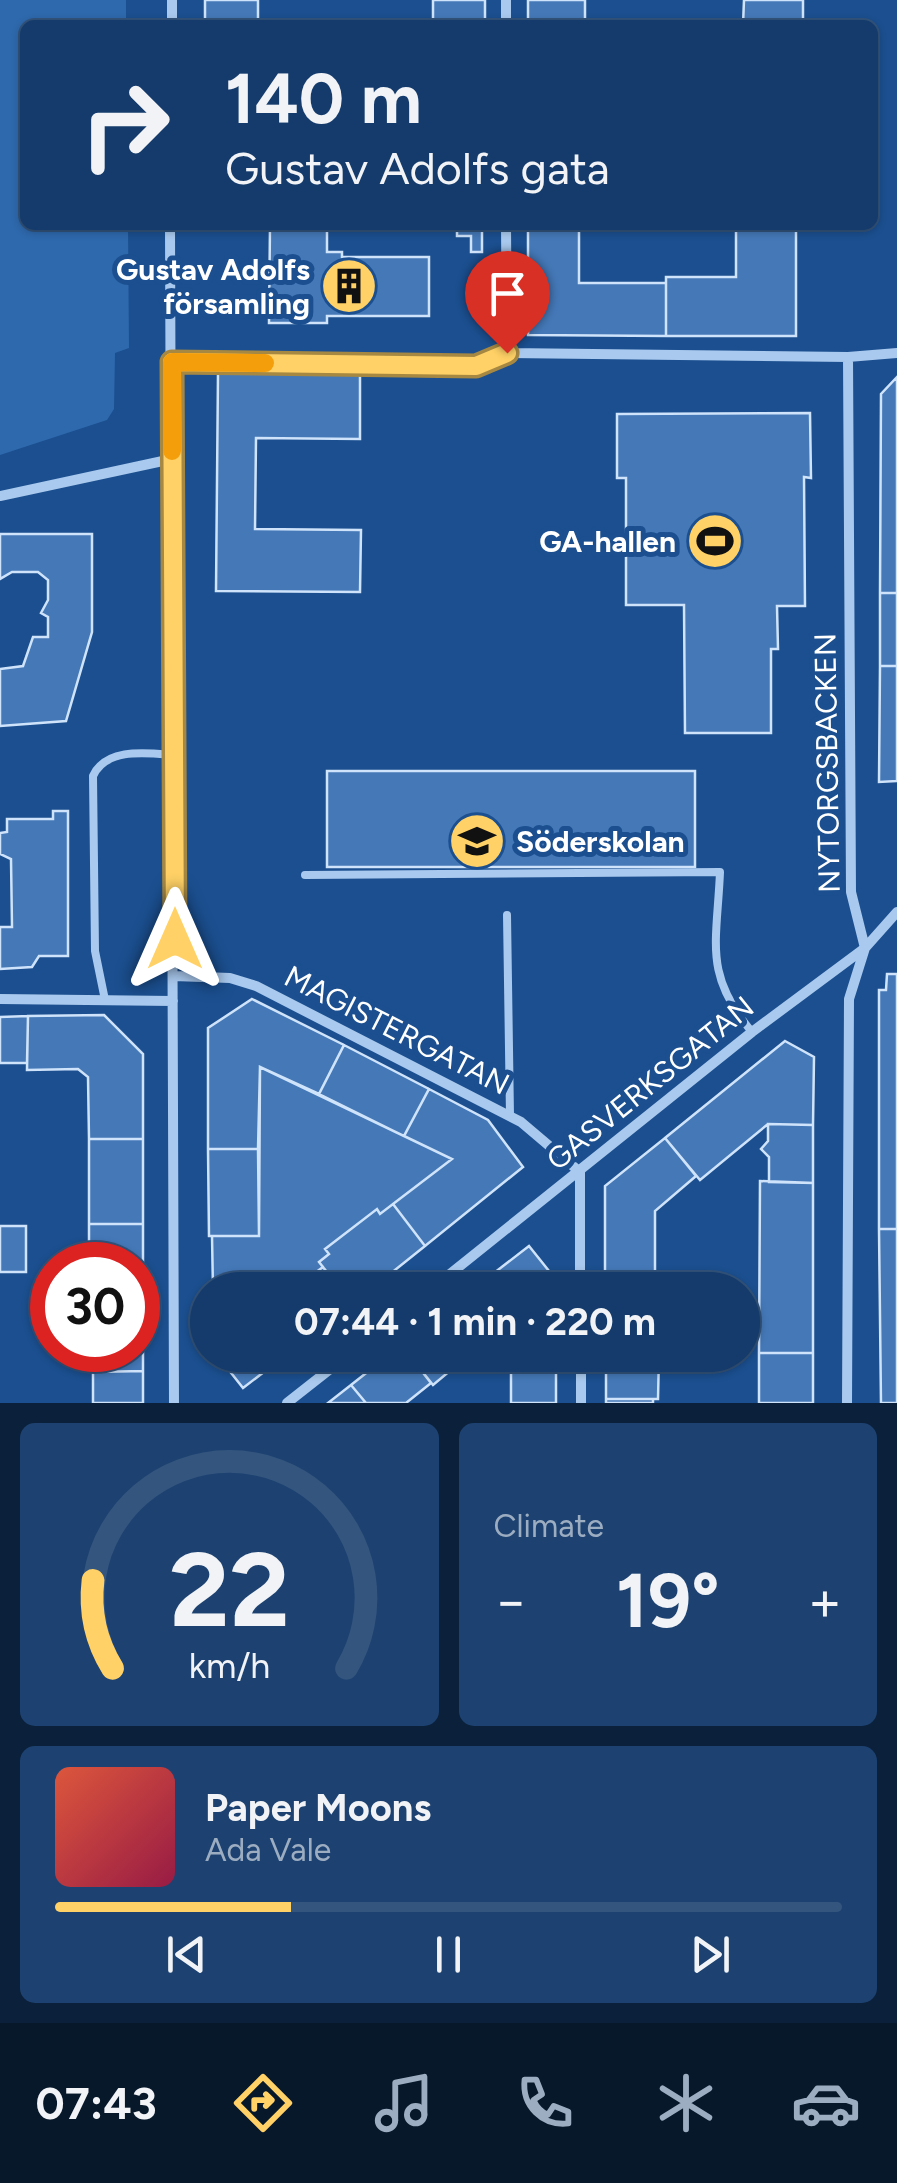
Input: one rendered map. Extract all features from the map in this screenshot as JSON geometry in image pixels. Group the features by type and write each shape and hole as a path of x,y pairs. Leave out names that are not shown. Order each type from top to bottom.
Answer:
{"street":[{"path":"170,230 175,755 174,1403"},
{"path":"506,230 507,353"},
{"path":"172,362 476,366 507,353 848,358 897,353"},
{"name":"NYTORGSBACKEN","path":"848,358 851,892 866,948"},
{"path":"0,496 172,459"},
{"name":"GASVERKSGATAN","path":"453,1272 752,1032 866,948 897,912"},
{"path":"847,1403 849,999 866,948"},
{"name":"MAGISTERGATAN","path":"174,976 230,978 256,986 531,1128 580,1172"},
{"path":"0,1000 173,1001"},
{"path":"580,1172 580,1272"},
{"path":"287,1403 326,1372"},
{"path":"580,1372 581,1403"}],"lane":[{"path":"105,1000 95,951 93,776 112,757 175,755"},
{"path":"306,875 720,872 715,973 730,1006 752,1032"},
{"path":"506,915 510,1116"}],"shaded area":[{"path":"0,0 126,0 126,20 20,20 20,230 128,230 129,348 115,353 114,409 107,420 0,455"}],"building":[{"path":"205,0 258,0 258,20 205,20"},
{"path":"433,0 485,0 485,20 433,20"},
{"path":"528,0 585,0 585,20 528,20"},
{"path":"744,0 803,0 803,20 743,20"},
{"name":"Gustav Adolfs församling","path":"270,230 327,230 327,252 342,252 342,257 429,257 429,316 327,316 327,323 269,323"},
{"path":"457,230 482,230 482,252 471,252 471,236 457,236"},
{"path":"528,230 579,230 579,283 666,283 666,336 528,335"},
{"path":"736,230 796,230 796,336 666,336 666,277 736,277"},
{"path":"218,373 360,374 360,439 256,438 255,529 361,530 360,592 216,591"},
{"path":"897,377 897,593 880,593 881,394"},
{"name":"GA-hallen","path":"810,413 811,478 804,477 805,606 777,606 778,649 771,649 771,733 685,733 684,605 626,605 626,478 617,478 617,414"},
{"path":"0,534 92,534 92,632 66,721 0,726 0,669 23,666 33,637 48,637 48,617 41,613 48,600 48,580 38,572 12,572 0,579"},
{"path":"880,593 897,593 897,666 880,666"},
{"path":"880,666 897,666 897,781 879,782"},
{"path":"327,771 695,771 695,867 327,867"},
{"path":"53,811 68,811 68,956 39,956 32,967 0,969 0,927 12,927 11,859 0,854 0,833 7,832 7,819 53,819"},
{"path":"887,974 897,974 897,1229 879,1229 879,990 886,990"},
{"path":"252,999 344,1045 319,1094 260,1067 258,1149 208,1149 208,1028"},
{"path":"104,1015 143,1054 143,1139 89,1139 88,1077 78,1069 27,1070 28,1016"},
{"path":"28,1016 27,1063 0,1063 0,1017"},
{"path":"785,1041 814,1057 813,1125 768,1124 700,1180 665,1138"},
{"path":"344,1045 429,1089 404,1136 319,1094"},
{"path":"260,1067 452,1159 380,1214 377,1209 325,1249 329,1254 319,1262 323,1267 316,1272 213,1272 212,1236 259,1236"},
{"path":"429,1089 488,1120 523,1167 425,1246 393,1204 452,1159 404,1136"},
{"path":"768,1124 813,1125 813,1183 769,1182 769,1157 761,1149 768,1141"},
{"path":"665,1138 696,1176 655,1211 655,1272 605,1272 605,1186"},
{"path":"89,1139 143,1139 143,1224 89,1224"},
{"path":"208,1149 258,1149 259,1236 209,1236"},
{"path":"760,1181 813,1183 813,1353 760,1353"},
{"path":"393,1204 425,1246 392,1272 327,1272 319,1262 329,1254 325,1249 377,1209 380,1214"},
{"path":"89,1224 143,1224 143,1242 89,1242"},
{"path":"0,1226 26,1226 26,1272 0,1272"},
{"path":"879,1229 897,1229 897,1403 881,1403"},
{"path":"529,1246 550,1272 495,1272"},
{"path":"760,1353 813,1353 813,1403 759,1403"},
{"path":"93,1372 143,1372 143,1403 93,1403"},
{"path":"230,1372 264,1372 243,1388"},
{"path":"367,1372 422,1372 431,1383 406,1403 366,1403 351,1385"},
{"path":"423,1372 449,1372 433,1385"},
{"path":"511,1372 556,1372 556,1403 511,1403"},
{"path":"606,1372 659,1372 658,1399 606,1399"},
{"path":"351,1385 366,1403 328,1403"},
{"path":"606,1399 653,1399 653,1403 606,1403"}],"slow traffic":[{"path":"172,451 172,362 265,363"}],"place":[{"name":"Gustav Adolfs församling","path":"349,286"},
{"name":"GA-hallen","path":"715,541"},
{"name":"Söderskolan","path":"477,841"}],"route":[{"path":"175,939 172,362 476,366 490,364 507,353"}]}
